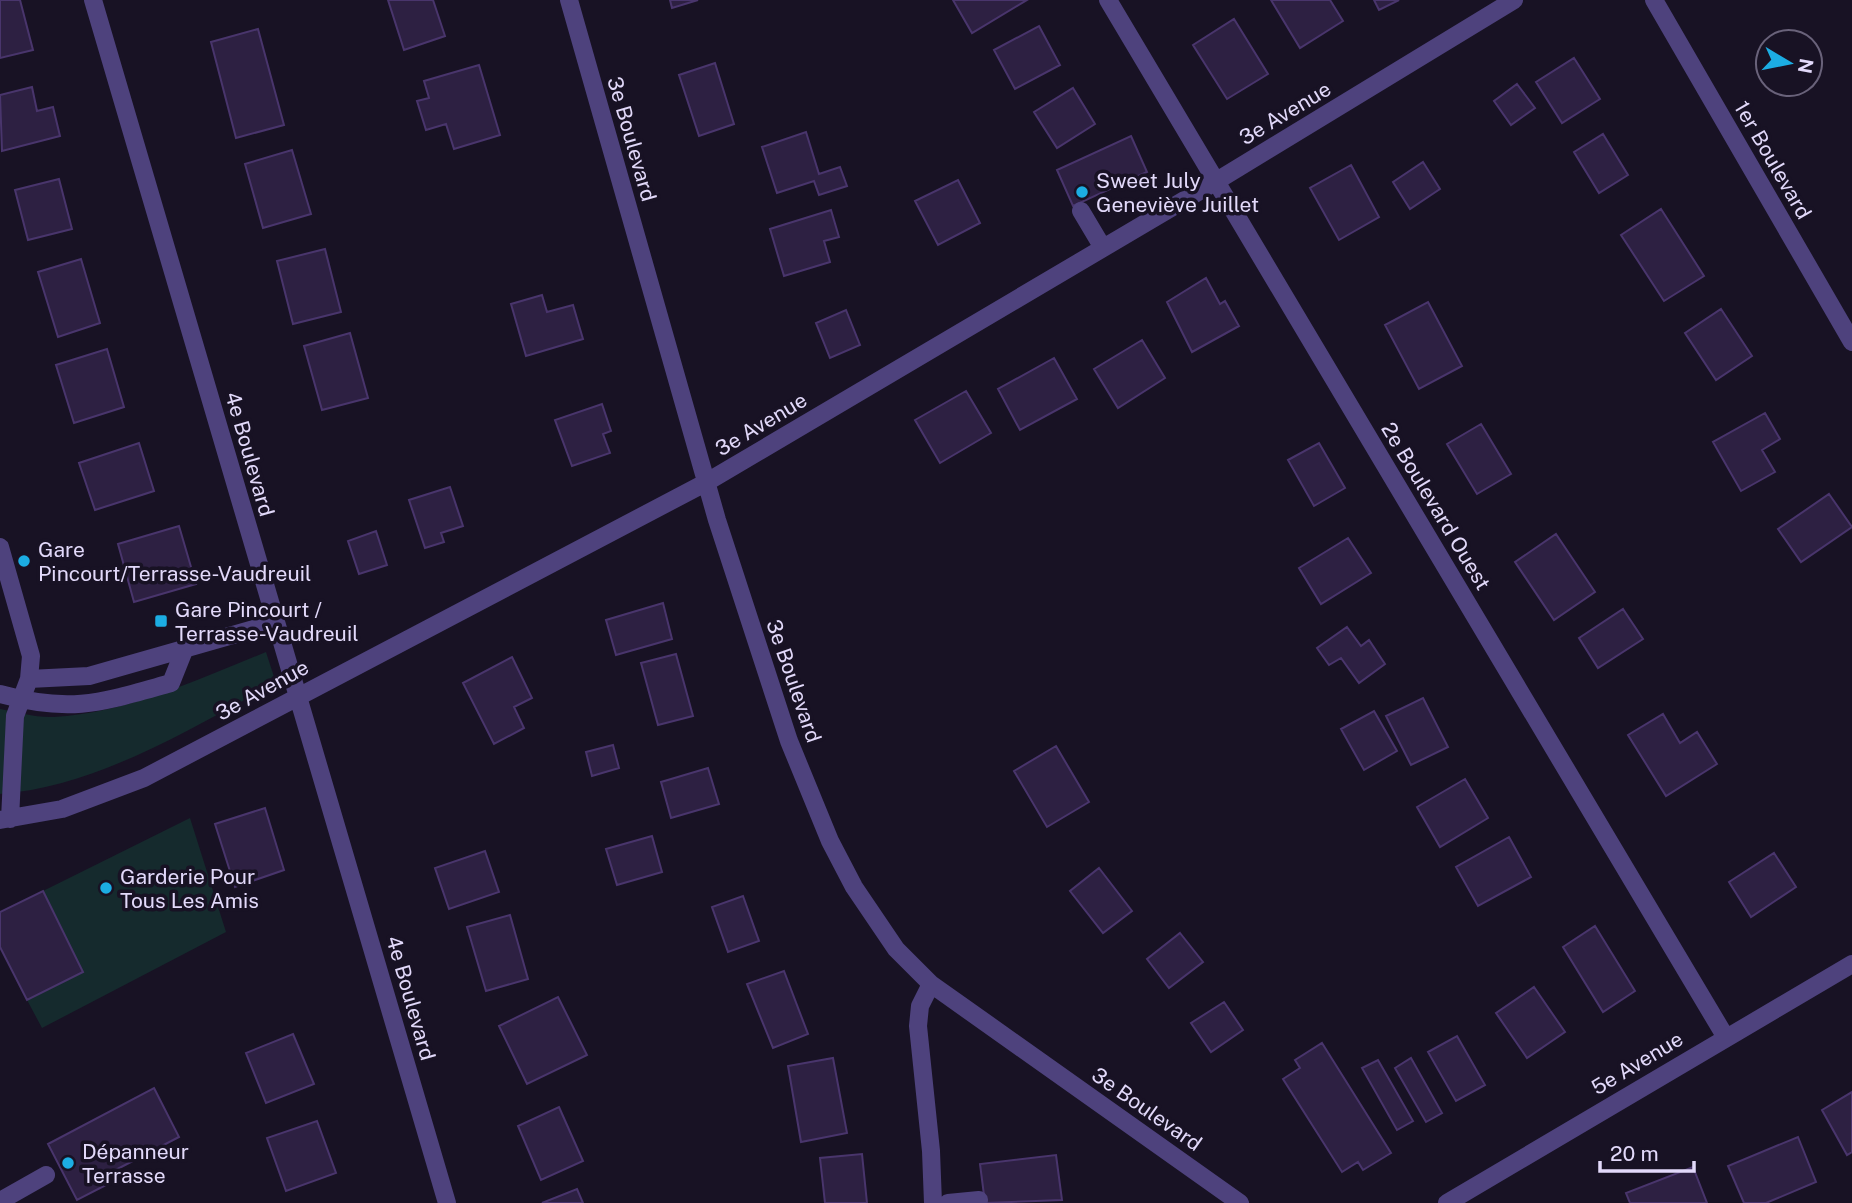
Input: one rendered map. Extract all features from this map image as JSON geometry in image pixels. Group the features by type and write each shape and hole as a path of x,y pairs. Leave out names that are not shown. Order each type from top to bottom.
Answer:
{"street":[{"name":"4e Boulevard","path":"93,0 447,1203"},
{"name":"3e Boulevard","path":"569,0 766,678 830,841 878,924 896,949 931,984 1240,1203"},
{"name":"2e Boulevard Ouest","path":"1108,0 1725,1036"},
{"name":"3e Avenue","path":"5,819 62,809 144,778 212,745 296,696 707,482 1215,182 1514,0"},
{"name":"1er Boulevard","path":"1654,0 1852,342"},
{"path":"1081,211 1103,248"},
{"path":"0,547 32,656 29,679 20,699 13,734 5,819"},
{"path":"29,679 89,676 275,623"},
{"path":"0,694 20,699 92,705 171,683 185,648"},
{"name":"5e Avenue","path":"1447,1203 1725,1036 1852,964"},
{"path":"931,984 920,1006 918,1026 931,1151 933,1203"},
{"path":"0,1201 46,1175"},
{"path":"948,1203 979,1200"}],"green space":[{"path":"266,652 276,683 210,719 142,753 73,780 0,794 0,709 47,717 108,709 162,693"},
{"path":"190,818 226,932 42,1028 27,1000 83,972 43,891"}],"building":[{"path":"0,0 20,0 33,50 0,58"},
{"path":"388,0 433,0 445,36 404,50"},
{"path":"670,0 698,0 672,8"},
{"path":"953,0 1027,0 972,33"},
{"path":"1271,0 1330,0 1343,21 1300,48"},
{"path":"1374,0 1399,0 1379,10"},
{"path":"1234,19 1268,74 1227,99 1193,45"},
{"path":"1039,26 1060,65 1015,89 994,50"},
{"path":"258,29 284,125 236,138 211,42"},
{"path":"1574,58 1600,99 1562,123 1536,82"},
{"path":"715,63 734,124 699,136 679,75"},
{"path":"479,65 500,135 454,149 446,124 426,130 417,101 429,98 424,81"},
{"path":"1517,84 1535,108 1511,125 1494,101"},
{"path":"32,87 37,111 53,107 60,136 2,151 0,95"},
{"path":"1073,88 1095,124 1057,148 1034,112"},
{"path":"806,132 819,174 840,167 847,186 819,195 814,181 777,193 762,147"},
{"path":"1603,134 1628,175 1599,193 1574,152"},
{"path":"1131,136 1147,172 1073,206 1057,170"},
{"path":"292,150 311,214 263,228 245,164"},
{"path":"1423,162 1440,189 1410,209 1393,182"},
{"path":"1351,165 1379,217 1339,240 1310,188"},
{"path":"59,179 72,229 28,240 15,190"},
{"path":"958,180 980,223 938,245 915,201"},
{"path":"1661,209 1704,276 1664,301 1621,235"},
{"path":"831,210 839,237 824,241 830,262 784,276 770,229"},
{"path":"325,249 341,312 293,324 277,261"},
{"path":"81,259 100,323 58,337 38,272"},
{"path":"1206,278 1220,304 1225,301 1239,326 1192,352 1167,302"},
{"path":"542,295 547,312 573,305 583,339 526,356 511,304"},
{"path":"1428,302 1462,366 1419,389 1385,325"},
{"path":"1721,309 1752,356 1716,380 1685,333"},
{"path":"846,310 860,345 830,358 816,323"},
{"path":"350,333 368,398 322,410 304,346"},
{"path":"1142,340 1165,378 1118,408 1094,369"},
{"path":"107,349 124,407 74,423 56,365"},
{"path":"1054,358 1077,399 1020,430 998,389"},
{"path":"966,391 991,433 940,463 915,420"},
{"path":"602,404 611,431 603,434 610,453 572,466 555,420"},
{"path":"1765,413 1780,439 1762,450 1775,472 1741,491 1713,442"},
{"path":"1481,424 1511,474 1477,494 1447,444"},
{"path":"139,443 154,491 95,510 79,463"},
{"path":"1319,443 1345,488 1314,506 1288,460"},
{"path":"450,487 463,526 441,533 444,542 425,548 409,500"},
{"path":"1829,494 1852,527 1801,562 1778,529"},
{"path":"179,526 196,584 134,602 118,544"},
{"path":"376,531 387,565 359,574 348,541"},
{"path":"1556,534 1595,592 1554,620 1515,562"},
{"path":"1348,538 1371,573 1321,604 1299,568"},
{"path":"663,603 672,639 616,655 606,620"},
{"path":"1623,609 1643,639 1598,668 1579,638"},
{"path":"1347,627 1361,646 1369,640 1385,664 1359,683 1341,658 1329,665 1317,648"},
{"path":"676,654 693,716 658,725 641,663"},
{"path":"512,657 532,698 514,707 524,728 494,744 463,683"},
{"path":"1423,698 1448,747 1411,765 1386,716"},
{"path":"1374,711 1397,751 1364,770 1341,729"},
{"path":"1663,714 1680,743 1697,732 1717,764 1666,796 1628,735"},
{"path":"613,745 619,768 592,776 586,752"},
{"path":"1056,746 1089,802 1047,827 1014,771"},
{"path":"708,768 719,804 671,818 661,782"},
{"path":"1465,779 1488,818 1440,847 1417,807"},
{"path":"265,808 284,870 235,887 215,824"},
{"path":"652,836 662,872 617,885 606,849"},
{"path":"1509,837 1531,877 1478,906 1456,867"},
{"path":"485,851 499,892 449,909 435,868"},
{"path":"1774,853 1796,887 1751,917 1729,882"},
{"path":"1099,868 1132,911 1103,933 1070,891"},
{"path":"43,891 83,972 27,1000 0,947 0,912"},
{"path":"743,896 759,941 728,952 712,907"},
{"path":"510,915 528,979 486,991 467,927"},
{"path":"1595,926 1635,991 1603,1012 1563,947"},
{"path":"1180,933 1203,962 1169,988 1147,959"},
{"path":"784,971 808,1034 773,1048 747,984"},
{"path":"1534,987 1565,1032 1527,1058 1496,1013"},
{"path":"558,997 587,1055 527,1084 499,1026"},
{"path":"1224,1002 1243,1030 1211,1052 1191,1023"},
{"path":"293,1034 314,1084 266,1103 246,1053"},
{"path":"1457,1036 1485,1085 1456,1101 1428,1052"},
{"path":"1322,1043 1391,1153 1363,1170 1358,1162 1342,1172 1283,1079 1300,1068 1295,1060"},
{"path":"833,1058 847,1133 801,1142 788,1066"},
{"path":"1411,1058 1442,1113 1426,1122 1395,1068"},
{"path":"1378,1060 1413,1121 1397,1130 1362,1068"},
{"path":"154,1088 179,1137 102,1177 106,1185 77,1200 48,1144"},
{"path":"1852,1092 1852,1152 1847,1155 1822,1110"},
{"path":"559,1107 583,1161 541,1180 518,1126"},
{"path":"317,1121 336,1173 286,1191 267,1138"},
{"path":"1798,1137 1816,1182 1766,1203 1744,1203 1728,1166"},
{"path":"862,1154 867,1203 825,1203 820,1158"},
{"path":"1056,1155 1062,1200 985,1203 980,1164"},
{"path":"1693,1167 1707,1203 1630,1203 1626,1193"},
{"path":"577,1189 583,1203 542,1203"}],"place":[{"name":"Sweet July Geneviève Juillet","path":"1082,192"},
{"name":"Gare Pincourt/Terrasse-Vaudreuil","path":"24,561"},
{"name":"Gare Pincourt / Terrasse-Vaudreuil","path":"161,621"},
{"name":"Garderie Pour Tous Les Amis","path":"106,888"},
{"name":"Dépanneur Terrasse","path":"68,1163"}]}
